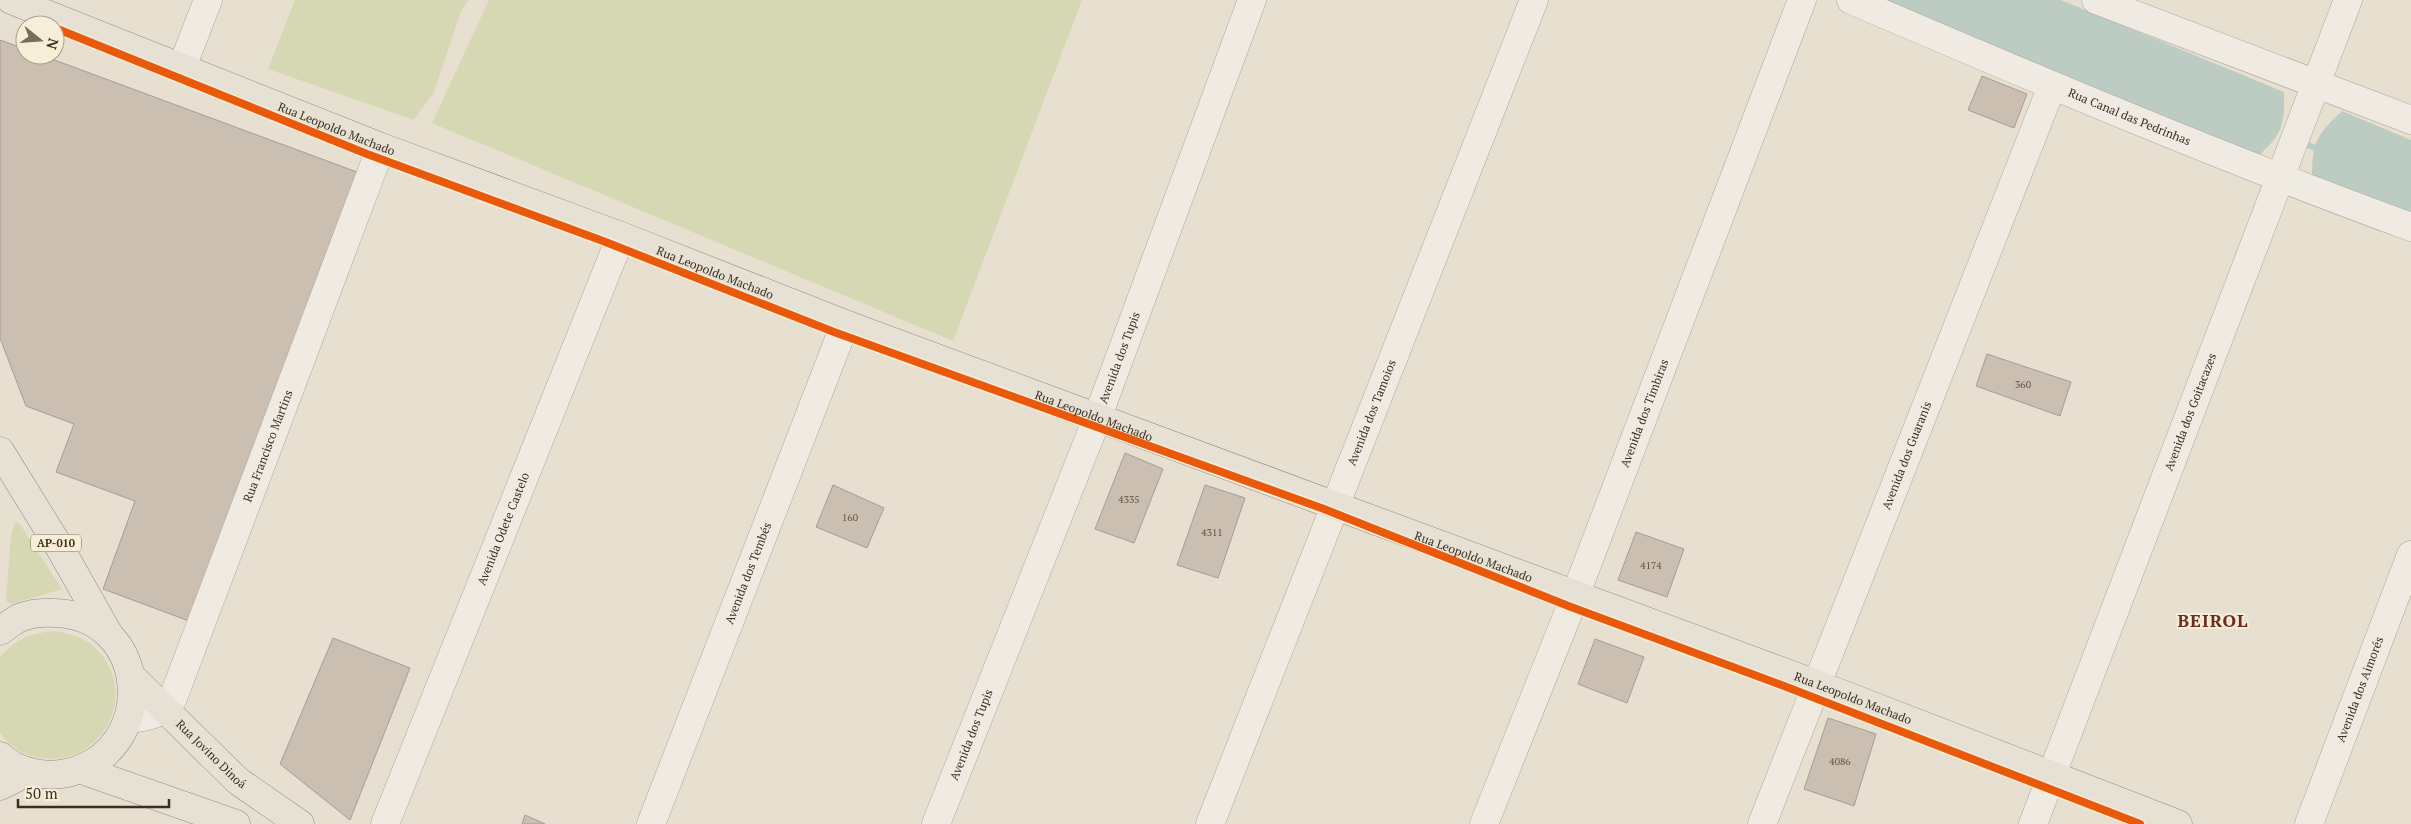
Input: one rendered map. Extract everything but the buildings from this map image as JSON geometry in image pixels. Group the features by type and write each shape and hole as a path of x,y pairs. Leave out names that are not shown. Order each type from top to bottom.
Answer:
{"main road":[{"name":"Rua Leopoldo Machado","path":"11,0 381,146 621,236 845,324 1098,416 1575,596 1816,684 2178,824"},
{"name":"AP-010","path":"0,452 60,548 110,636 124,654 131,676 133,697 129,718 119,740 103,758 82,770 55,776 28,772 6,762 0,756"},
{"name":"AP-010","path":"0,630 20,618 43,612 68,613 90,622 110,636"},
{"name":"Rua Jovino Dinoá","path":"131,676 238,780 300,824"},
{"path":"82,770 236,824"},
{"path":"0,786 28,772"}],"street":[{"path":"182,67 208,0"},
{"name":"Avenida dos Tupis","path":"936,824 1098,416 1252,0"},
{"name":"Avenida dos Tamoios","path":"1210,824 1534,0"},
{"name":"Avenida dos Timbiras","path":"1484,824 1575,596 1802,0"},
{"name":"Rua Canal das Pedrinhas","path":"1851,0 2052,86 2282,174 2411,227"},
{"path":"2096,0 2314,88 2411,120"},
{"name":"Avenida dos Goitacazes","path":"2033,824 2348,0"},
{"name":"Avenida dos Guaranis","path":"1762,824 2052,86"},
{"name":"Rua Francisco Martins","path":"166,708 176,688 381,146"},
{"name":"Avenida Odete Castelo","path":"385,824 621,236"},
{"name":"Avenida dos Tembés","path":"651,824 845,324"},
{"name":"Avenida dos Aimorés","path":"2309,824 2411,555"},
{"path":"129,718 142,718 166,708"}],"green space":[{"path":"295,0 468,0 460,14 434,92 414,120 268,69"},
{"path":"489,0 1082,0 953,341 432,123"},
{"path":"15,522 19,523 62,589 12,604 6,601 11,536"},
{"path":"53,631 74,635 83,639 92,645 107,662 114,682 115,702 110,721 99,737 83,750 64,757 41,758 18,750 8,743 0,733 0,657 23,638"}],"shaded area":[{"path":"1862,0 2061,0 2284,92 2282,124 2275,138 2253,161"},
{"path":"2342,111 2411,140 2411,217 2312,182 2316,142"}],"waterway":[{"path":"2300,142 2321,150"}],"cycle path":[{"path":"65,32 367,154 603,241 834,332 1324,509 1571,607 1784,686 2140,824"}],"district":[{"name":"BEIROL","path":"2213,621"}]}
